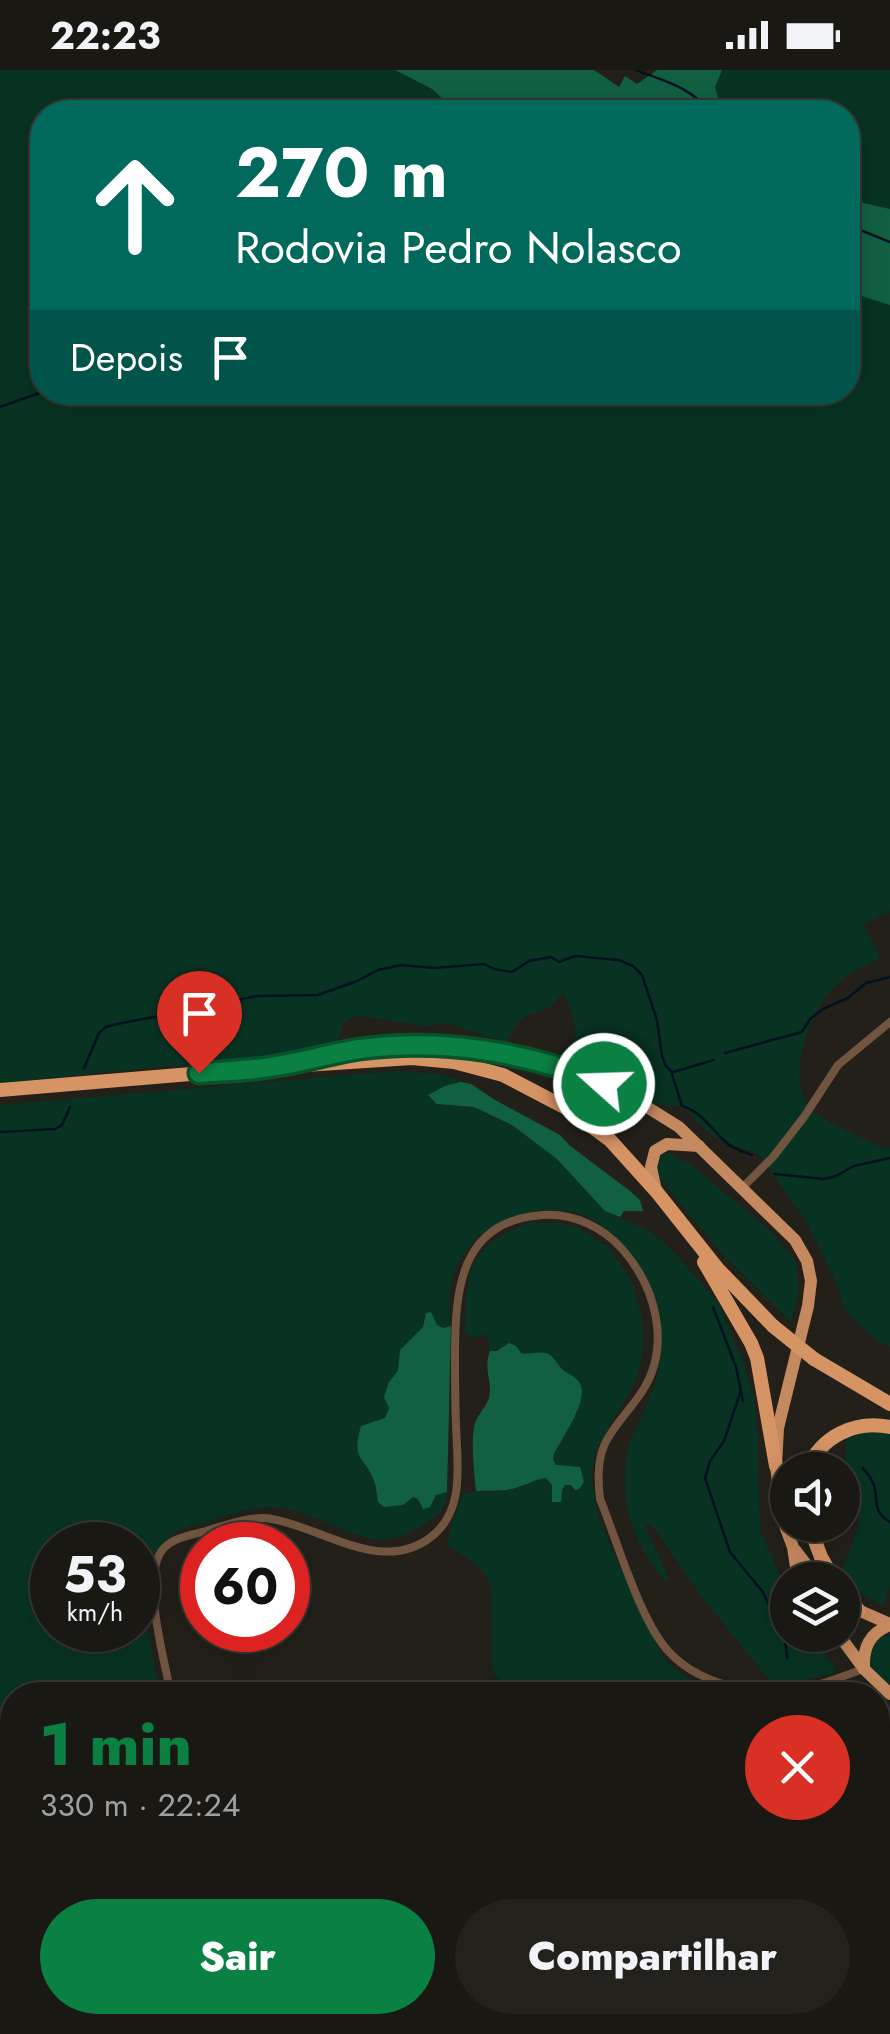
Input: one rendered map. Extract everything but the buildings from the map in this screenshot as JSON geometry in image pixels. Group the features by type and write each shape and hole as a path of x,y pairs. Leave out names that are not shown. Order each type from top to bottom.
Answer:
{"highway":[{"path":"0,1090 412,1058 454,1062 502,1074 568,1109 610,1140 689,1235 773,1326 814,1360 890,1404"},
{"path":"689,1235 756,1358 773,1452"},
{"path":"819,1452 842,1432 869,1424 890,1428"}],"main road":[{"path":"273,1067 360,1049 401,1046 507,1053 581,1074 626,1094 679,1127 795,1240 811,1273 808,1306 778,1428 777,1452"},
{"path":"656,1191 651,1167 654,1150 667,1144 699,1146"},
{"path":"791,1542 797,1562"},
{"path":"793,1546 805,1562"},
{"path":"860,1611 890,1625"},
{"path":"864,1669 867,1643 877,1631 890,1625"},
{"path":"850,1652 878,1682"}],"street":[{"path":"741,1189 773,1157 847,1056 890,1022"},
{"path":"847,1056 854,1041"},
{"path":"169,1682 152,1594 153,1570 167,1545 223,1526 269,1518 387,1553 428,1540 441,1528 452,1513 457,1482 455,1327 462,1272 479,1243 499,1226 520,1218 553,1214 578,1219 598,1229 622,1249 652,1296 658,1328 654,1363 649,1380 604,1446 598,1484 600,1499 641,1605 668,1651 690,1670 722,1682"},
{"path":"844,1675 853,1656"},
{"path":"824,1682 864,1669"}],"green space":[{"path":"0,70 395,70 432,89 444,100 30,100 30,405 860,405 860,295 890,305 890,911 863,924 880,957 839,982 819,1008 804,1043 800,1080 803,1096 816,1114 881,1147 890,1147 890,1347 871,1336 844,1309 836,1282 804,1218 759,1155 712,1135 681,1106 644,1104 557,1057 575,1035 573,1016 563,993 548,1009 521,1020 506,1042 446,1023 425,1026 362,1016 343,1023 335,1050 0,1083"},
{"path":"395,70 594,70 619,87 625,76 637,84 657,70 722,70 715,87 719,100 444,100 432,89"},
{"path":"722,70 890,70 890,209 860,202 860,100 719,100 715,87"},
{"path":"860,202 890,209 890,305 860,295"},
{"path":"395,1071 439,1074 471,1084 450,1085 431,1093 437,1104 474,1107 512,1125 557,1159 605,1211 651,1232 671,1249 718,1302 754,1398 760,1530 774,1562 770,1562 770,1652 824,1652 836,1669 832,1674 797,1682 771,1682 702,1597 652,1525 645,1525 667,1582 644,1552 630,1516 625,1478 631,1440 659,1369 654,1305 637,1266 610,1233 582,1215 557,1210 506,1219 466,1250 454,1272 450,1326 443,1328 435,1318 423,1317 423,1327 400,1350 399,1371 389,1382 385,1418 376,1421 357,1446 377,1494 403,1505 413,1497 448,1492 444,1505 432,1519 385,1540 359,1536 303,1513 265,1507 206,1522 180,1522 180,1530 160,1548 160,1522 30,1522 30,1652 152,1652 158,1682 0,1682 0,1105"},
{"path":"461,1082 560,1135 640,1200 643,1211 624,1211 620,1217 605,1211 557,1159 512,1125 474,1107 437,1104 428,1095"},
{"path":"668,1153 690,1164 770,1231 796,1261 799,1286 791,1322 723,1255 655,1172 659,1155"},
{"path":"530,1223 559,1223 578,1228 608,1247 630,1279 642,1316 640,1368 597,1448 591,1473 598,1517 642,1616 667,1663 694,1682 500,1682 492,1670 491,1586 479,1567 448,1546 449,1534 461,1496 476,1491 493,1492 546,1478 552,1485 552,1502 560,1502 562,1490 566,1484 571,1485 553,1459 567,1433 579,1380 560,1368 552,1356 521,1353 516,1346 490,1351 484,1334 473,1338 465,1332 467,1292 475,1263 482,1251 509,1231"},
{"path":"431,1312 437,1325 451,1326 447,1492 436,1495 430,1507 423,1509 413,1497 403,1505 384,1507 378,1502 372,1475 358,1453 358,1438 361,1426 385,1418 389,1408 384,1397 398,1371 400,1350 423,1327 426,1313"},
{"path":"509,1343 521,1353 549,1354 581,1386 577,1411 553,1459 556,1465 580,1467 584,1482 575,1490 565,1485 561,1502 552,1502 552,1485 546,1478 510,1489 476,1491 473,1435 489,1396 488,1357 490,1351"},
{"path":"845,1429 890,1429 890,1587 882,1606 860,1593 860,1562 845,1562 853,1542 860,1542 860,1452 846,1452"},
{"path":"876,1636 890,1636 890,1682 881,1682 862,1662"}],"waterway":[{"path":"636,70 699,100"},
{"path":"860,230 890,242"},
{"path":"0,407 30,396"},
{"path":"84,1068 99,1033 106,1027 190,1014 256,996 318,995 378,970 401,965 434,968 484,964 512,972 529,961 551,957 559,962 575,956 619,960 642,975 657,1020 662,1056 682,1106 702,1117 730,1146 752,1155"},
{"path":"725,1053 802,1032 823,1009 848,998 866,983 890,977"},
{"path":"673,1072 714,1060"},
{"path":"0,1132 55,1129 62,1125 70,1107"},
{"path":"775,1174 824,1179 854,1166 890,1158"},
{"path":"713,1307 736,1367 743,1401"},
{"path":"740,1393 724,1441 710,1461 705,1478 730,1552 762,1591 785,1636 787,1658"},
{"path":"863,1468 873,1483 878,1509 890,1522"}],"route":[{"path":"199,1073 273,1067 360,1049 401,1046 507,1053 604,1084"}]}
